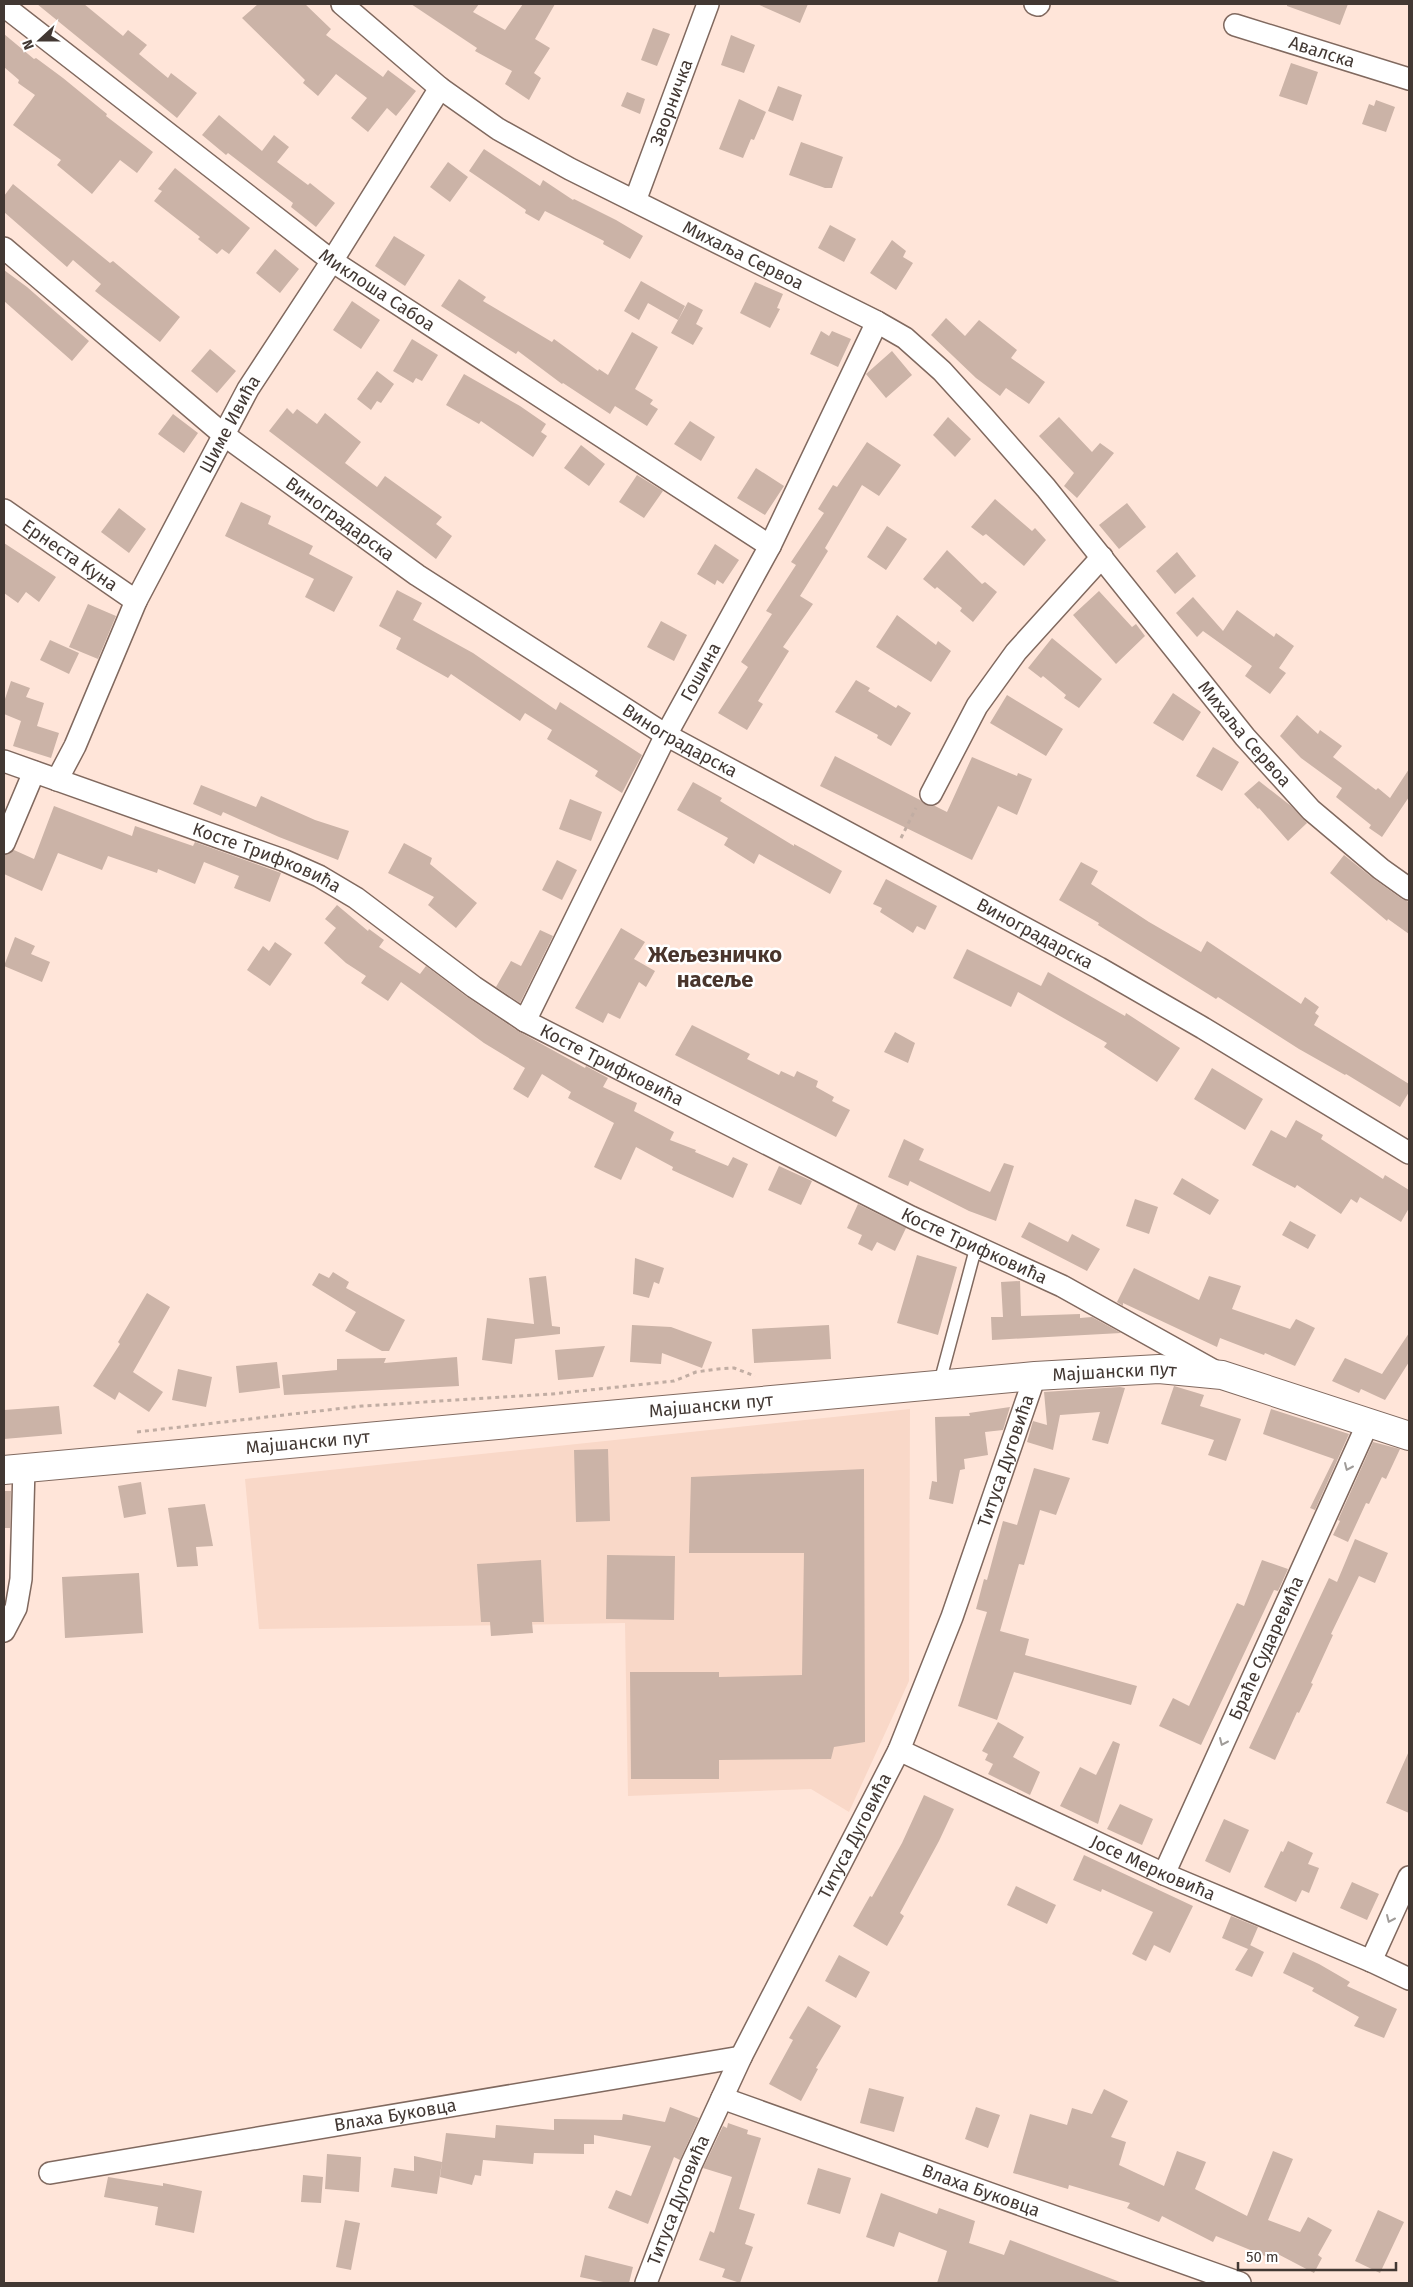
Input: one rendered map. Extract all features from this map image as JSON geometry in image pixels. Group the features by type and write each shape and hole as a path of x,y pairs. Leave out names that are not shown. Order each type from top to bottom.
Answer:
{"street":[{"name":"Михаља Сервоа","path":"342,4 440,88 498,129 570,169 877,322 904,338 942,371 1046,488 1245,737 1305,803 1381,869 1409,890"},
{"name":"Зворничка","path":"635,200 708,4"},
{"name":"Миклоша Сабоа","path":"4,6 332,261 770,546"},
{"name":"Авалска","path":"1235,25 1409,79"},
{"name":"Шиме Ивића","path":"57,780 75,746 136,601 248,389 332,261 440,88"},
{"name":"Виноградарска","path":"4,248 224,435 417,575 666,735 1099,968 1204,1028 1409,1153"},
{"name":"Гошина","path":"525,1021 666,735 770,546 877,322"},
{"name":"Ернеста Куна","path":"4,510 136,601"},
{"path":"931,794 976,706 1016,652 1102,557"},
{"name":"Косте Трифковића","path":"4,761 283,860 319,876 356,898 474,987 525,1021 902,1213 1062,1286 1222,1375"},
{"path":"4,843 34,772"},
{"name":"Мајшански пут","path":"14,1468 1035,1376 1160,1369 1222,1375 1409,1436"},
{"name":"Титуса Дуговића","path":"646,2283 691,2165 741,2057 899,1750 952,1617 1035,1376"},
{"name":"Браће Сударевића","path":"1164,1874 1368,1423"},
{"path":"4,1630 16,1608 20,1579 14,1468"},
{"name":"Јосе Мерковића","path":"899,1750 1164,1874 1371,1961 1409,1979"},
{"path":"1371,1961 1409,1877"},
{"name":"Влаха Буковца","path":"50,2173 741,2057"},
{"name":"Влаха Буковца","path":"722,2098 1240,2283"}],"lane":[{"path":"939,1385 976,1247"}],"path":[{"path":"891,856 921,797 931,794"},
{"path":"135,1432 362,1406 552,1394 674,1381 696,1372 718,1368 734,1368 754,1376 763,1375"}],"shaded area":[{"path":"910,1409 909,1681 849,1812 811,1789 628,1796 625,1623 259,1629 245,1479"}],"building":[{"path":"37,4 84,4 123,36 128,30 147,45 139,54 168,78 171,73 197,93 177,118"},
{"path":"258,4 305,4 331,29 326,35 383,77 388,70 416,91 396,116 387,108 368,132 351,118 367,98 336,74 318,96 303,83 305,80 242,18"},
{"path":"411,4 479,4 473,12 505,30 523,4 555,4 535,39 550,48 534,73 541,78 529,100 505,84 512,71 475,51 477,48"},
{"path":"757,4 808,4 800,23"},
{"path":"1287,4 1348,4 1340,25 1287,6"},
{"path":"653,28 670,34 657,66 641,60"},
{"path":"4,34 34,59 36,58 63,78 107,114 106,116 153,152 137,173 120,160 92,194 57,165 61,160 13,125 35,95 18,83 19,80 4,67"},
{"path":"731,35 755,45 744,73 721,65"},
{"path":"1291,63 1318,72 1307,105 1279,96"},
{"path":"778,86 802,95 793,121 768,111"},
{"path":"627,92 645,99 640,114 621,106"},
{"path":"739,99 766,112 754,140 751,139 743,158 719,149"},
{"path":"1376,100 1395,107 1386,132 1362,124 1369,104 1374,106"},
{"path":"219,115 262,151 274,135 289,147 277,162 308,185 310,183 335,203 316,227 291,207 293,203 228,153 226,155 202,135"},
{"path":"801,142 843,157 832,188 825,188 789,175"},
{"path":"484,149 540,186 543,180 573,200 616,220 643,236 630,259 603,244 604,241 545,211 539,221 525,213 526,210 469,171"},
{"path":"448,162 468,177 450,202 430,187"},
{"path":"175,168 250,228 229,254 222,249 217,254 198,239 200,237 154,201 162,191 158,189"},
{"path":"13,184 110,263 113,261 180,317 160,342 95,291 101,284 73,260 67,267 4,212 4,196"},
{"path":"830,225 856,239 844,262 818,248"},
{"path":"394,236 425,255 405,286 375,266"},
{"path":"892,240 906,251 903,257 913,263 896,290 870,273"},
{"path":"275,249 299,269 280,293 256,273"},
{"path":"4,270 27,287 89,341 72,361 4,301"},
{"path":"459,279 486,297 483,301 552,342 554,339 598,371 599,369 608,375 632,332 658,347 635,389 653,400 650,404 658,409 647,426 615,406 610,414 562,384 518,351 516,354 441,306"},
{"path":"641,281 685,306 678,320 648,303 639,320 624,311"},
{"path":"755,282 783,294 777,308 780,309 770,328 740,313"},
{"path":"352,301 380,320 361,349 333,330"},
{"path":"688,302 703,310 696,324 703,328 693,345 671,333"},
{"path":"946,318 965,336 979,320 1017,350 1011,358 1045,382 1029,404 1006,388 1000,396 976,378 931,335"},
{"path":"821,331 829,336 832,331 851,339 838,367 810,354"},
{"path":"412,339 438,355 422,381 416,378 413,383 393,371"},
{"path":"210,349 236,371 217,393 191,371"},
{"path":"892,351 912,375 886,398 866,374"},
{"path":"377,371 394,384 381,403 377,401 371,410 357,399"},
{"path":"464,374 520,406 546,424 541,432 547,436 533,457 481,421 479,424 446,405"},
{"path":"287,408 293,414 297,409 317,424 325,413 361,442 345,463 377,487 385,476 442,517 436,524 452,536 436,559 269,431"},
{"path":"173,414 198,433 184,453 158,434"},
{"path":"948,417 971,439 955,457 933,435"},
{"path":"1059,417 1092,452 1100,443 1114,453 1077,498 1064,486 1074,473 1039,436"},
{"path":"690,421 715,437 701,461 674,444"},
{"path":"867,442 901,465 879,496 862,485 825,548 828,551 800,596 813,604 783,647 789,651 758,701 763,704 747,730 718,713 748,667 741,662 772,614 766,611 796,565 791,562 824,513 818,509 833,485 837,487"},
{"path":"581,445 605,464 589,486 564,468"},
{"path":"756,468 784,486 765,515 737,498"},
{"path":"637,475 663,491 644,518 619,502"},
{"path":"995,499 1032,531 1035,528 1046,540 1024,566 986,534 983,536 971,527"},
{"path":"241,502 271,516 268,524 313,546 309,554 353,577 334,612 305,597 314,579 225,536"},
{"path":"1127,503 1146,527 1119,549 1099,525"},
{"path":"119,508 146,529 129,553 101,532"},
{"path":"887,526 907,539 886,570 867,557"},
{"path":"4,543 56,577 39,602 26,592 18,603 4,593"},
{"path":"715,544 739,560 723,584 717,580 715,585 697,574"},
{"path":"947,550 982,584 985,582 997,592 973,622 960,611 962,608 937,587 935,589 923,579"},
{"path":"1177,552 1196,576 1175,594 1156,571"},
{"path":"397,590 422,603 413,620 473,653 556,710 560,702 642,755 622,793 595,776 598,771 547,739 552,730 525,713 520,721 451,674 448,678 396,649 401,638 379,626"},
{"path":"1099,591 1132,627 1136,624 1145,636 1116,664 1073,615"},
{"path":"1193,597 1223,631 1237,610 1274,637 1276,633 1294,646 1279,668 1286,673 1270,694 1245,676 1252,666 1203,631 1197,637 1176,613"},
{"path":"88,604 116,616 98,659 69,647"},
{"path":"897,615 936,645 938,641 951,651 931,682 876,647"},
{"path":"661,621 687,635 674,661 647,647"},
{"path":"1052,638 1102,679 1079,708 1064,698 1066,695 1043,676 1041,678 1028,668"},
{"path":"50,640 79,653 69,674 40,660"},
{"path":"856,680 870,688 868,691 896,708 898,705 911,713 891,746 877,738 878,735 835,712"},
{"path":"11,681 30,688 26,697 44,703 37,726 59,733 51,758 13,746 21,721 4,714 4,702"},
{"path":"1173,693 1201,712 1183,741 1153,723"},
{"path":"1007,695 1063,729 1046,756 990,723"},
{"path":"1297,715 1318,734 1320,730 1342,746 1333,757 1376,790 1378,788 1390,798 1409,769 1409,797 1382,837 1369,828 1371,825 1336,797 1342,788 1301,758 1280,736"},
{"path":"1213,747 1239,762 1222,791 1196,776"},
{"path":"835,756 920,800 926,805 935,806 947,812 972,757 1017,776 1018,773 1032,779 1017,815 998,806 972,860 820,786"},
{"path":"1259,781 1291,806 1307,823 1288,841 1244,794"},
{"path":"693,782 722,798 720,801 794,846 794,844 842,871 830,894 759,854 754,864 724,845 728,838 677,810"},
{"path":"201,785 256,807 261,796 315,820 349,831 338,860 279,837 223,812 221,816 193,804"},
{"path":"570,799 602,812 591,841 559,829"},
{"path":"54,806 132,836 135,826 193,846 195,842 281,873 270,902 234,888 239,876 204,862 195,884 158,869 157,873 108,856 102,870 58,853 42,891 4,874 4,855 14,850 34,859"},
{"path":"404,843 432,858 430,864 477,903 456,928 428,905 434,897 388,873"},
{"path":"1344,855 1374,879 1409,902 1409,934 1388,919 1387,921 1330,873"},
{"path":"557,860 577,870 562,900 542,890"},
{"path":"1081,862 1098,871 1091,884 1149,922 1201,952 1207,941 1301,1004 1305,997 1319,1007 1315,1013 1319,1016 1314,1025 1409,1084 1409,1092 1400,1107 1346,1074 1299,1049 1218,997 1216,999 1098,925 1099,923 1059,900"},
{"path":"886,879 937,906 925,930 917,926 913,933 880,912 882,908 873,904"},
{"path":"337,905 368,931 369,929 384,940 379,947 420,974 426,966 467,997 518,1031 585,1068 586,1066 608,1078 603,1087 637,1103 634,1111 674,1132 670,1140 696,1150 695,1152 728,1166 733,1157 748,1164 733,1198 672,1170 673,1167 636,1147 621,1180 594,1167 614,1123 568,1098 571,1092 542,1074 528,1098 513,1089 525,1068 484,1043 401,982 388,1001 361,983 366,976 346,963 324,943 336,928 325,919"},
{"path":"621,928 645,942 634,959 655,971 646,987 639,982 620,1019 608,1013 603,1023 575,1008"},
{"path":"540,930 553,936 520,1003 496,987 511,961 521,966"},
{"path":"15,937 35,946 31,954 50,962 42,982 4,966"},
{"path":"275,942 292,954 270,986 247,970 263,946 269,951"},
{"path":"967,949 1041,986 1048,972 1125,1016 1126,1013 1180,1048 1157,1082 1104,1047 1107,1043 1018,992 1011,1007 953,978"},
{"path":"692,1025 750,1054 747,1059 779,1075 781,1071 794,1077 797,1071 818,1081 816,1087 834,1097 832,1101 850,1110 836,1137 675,1055"},
{"path":"895,1032 915,1043 908,1063 884,1052"},
{"path":"1212,1068 1263,1099 1245,1130 1194,1099"},
{"path":"1296,1120 1323,1135 1321,1139 1383,1179 1385,1175 1409,1190 1409,1208 1401,1222 1360,1197 1357,1203 1351,1199 1341,1214 1297,1185 1295,1188 1252,1165 1271,1130 1286,1138"},
{"path":"904,1139 924,1149 919,1160 990,1192 1004,1163 1014,1166 996,1221 969,1211 910,1181 908,1186 888,1177"},
{"path":"779,1166 812,1181 801,1205 768,1190"},
{"path":"1182,1178 1219,1200 1210,1215 1173,1194"},
{"path":"1135,1199 1158,1207 1149,1234 1126,1226"},
{"path":"858,1204 906,1228 895,1251 877,1242 872,1251 858,1244 862,1235 847,1228"},
{"path":"1290,1221 1316,1235 1308,1249 1282,1235"},
{"path":"1029,1222 1068,1242 1072,1234 1100,1249 1087,1271 1021,1237"},
{"path":"917,1255 957,1267 938,1335 897,1323"},
{"path":"635,1258 664,1268 659,1284 654,1282 649,1298 633,1294"},
{"path":"1134,1268 1199,1300 1209,1276 1241,1286 1232,1309 1290,1329 1296,1319 1315,1328 1295,1366 1265,1353 1264,1355 1220,1338 1217,1347 1123,1303 1123,1306 1117,1302"},
{"path":"333,1272 349,1282 346,1288 405,1320 389,1351 382,1351 345,1331 356,1312 312,1285 319,1273 329,1278"},
{"path":"546,1276 552,1326 560,1327 560,1334 515,1339 512,1364 482,1360 487,1318 534,1324 529,1278"},
{"path":"1020,1281 1021,1316 1080,1314 1080,1318 1092,1317 1121,1333 992,1340 991,1317 1003,1317 1001,1282"},
{"path":"147,1293 170,1307 133,1372 163,1392 149,1412 119,1392 115,1400 93,1386 120,1344 118,1342"},
{"path":"632,1325 671,1327 712,1342 702,1368 662,1353 661,1364 630,1362"},
{"path":"829,1325 831,1359 754,1363 752,1329"},
{"path":"1409,1333 1409,1362 1385,1400 1361,1389 1359,1393 1332,1381 1345,1358 1382,1374"},
{"path":"605,1346 593,1377 558,1380 555,1350"},
{"path":"457,1357 459,1386 284,1395 282,1375 337,1370 337,1359 386,1358 384,1363"},
{"path":"277,1362 280,1388 239,1393 236,1366"},
{"path":"178,1369 212,1377 206,1407 172,1400"},
{"path":"1174,1386 1204,1395 1200,1406 1241,1419 1226,1461 1208,1455 1214,1440 1161,1424"},
{"path":"1125,1388 1108,1444 1092,1440 1100,1412 1060,1415 1053,1450 1027,1442 1033,1421 1047,1425 1044,1392"},
{"path":"59,1406 62,1434 4,1439 4,1410"},
{"path":"1010,1407 1003,1430 985,1432 988,1455 964,1459 965,1469 960,1470 953,1504 929,1499 932,1481 937,1482 935,1417 970,1416 969,1413"},
{"path":"1271,1409 1349,1434 1315,1510 1310,1508 1334,1459 1263,1434"},
{"path":"1373,1442 1400,1449 1386,1479 1382,1477 1369,1504 1366,1503 1348,1542 1333,1535"},
{"path":"608,1449 610,1521 576,1522 574,1450"},
{"path":"1034,1468 1070,1478 1056,1515 1040,1510 1024,1565 1019,1564 1000,1631 1029,1639 1025,1655 1137,1686 1131,1705 1014,1672 997,1720 958,1706 987,1612 976,1609 984,1579 987,1580 1003,1521 1017,1525"},
{"path":"864,1469 865,1742 834,1747 831,1759 719,1760 719,1779 631,1779 630,1672 719,1672 719,1677 802,1675 804,1553 689,1553 691,1477"},
{"path":"141,1482 146,1514 124,1518 118,1486"},
{"path":"4,1491 11,1491 10,1528 4,1528"},
{"path":"205,1504 213,1546 196,1547 198,1566 177,1567 168,1508"},
{"path":"1355,1539 1388,1553 1375,1583 1359,1576 1331,1634 1333,1635 1311,1683 1313,1684 1299,1713 1297,1712 1275,1760 1249,1748 1329,1578 1337,1582"},
{"path":"607,1555 675,1556 674,1620 606,1619"},
{"path":"541,1560 544,1622 532,1622 533,1633 491,1636 490,1622 481,1622 477,1564"},
{"path":"1262,1560 1288,1569 1278,1591 1274,1590 1201,1745 1159,1726 1173,1698 1189,1706 1237,1603 1244,1606"},
{"path":"139,1573 143,1633 65,1638 62,1577"},
{"path":"998,1722 1024,1737 1013,1757 1040,1772 1030,1795 988,1774 993,1764 985,1760 988,1754 982,1751"},
{"path":"1113,1741 1120,1744 1098,1824 1060,1806 1080,1767 1096,1775"},
{"path":"1409,1751 1409,1813 1386,1803"},
{"path":"924,1795 954,1809 900,1913 904,1916 887,1946 853,1926 870,1896 872,1897 902,1843"},
{"path":"1120,1804 1153,1819 1142,1845 1107,1829"},
{"path":"1224,1819 1249,1830 1230,1873 1205,1861"},
{"path":"1288,1841 1313,1853 1308,1864 1319,1868 1309,1893 1302,1890 1296,1902 1264,1887 1281,1851 1283,1852"},
{"path":"1084,1855 1193,1906 1170,1953 1154,1945 1146,1961 1132,1954 1153,1912 1102,1889 1101,1892 1073,1880"},
{"path":"1352,1882 1379,1894 1367,1920 1340,1908"},
{"path":"1016,1886 1056,1905 1047,1924 1007,1905"},
{"path":"1231,1916 1258,1927 1250,1945 1264,1952 1252,1977 1235,1970 1248,1949 1222,1938"},
{"path":"1293,1952 1350,1982 1347,1986 1397,2009 1384,2038 1354,2026 1359,2017 1312,1991 1314,1988 1283,1973"},
{"path":"839,1955 870,1972 856,1998 825,1981"},
{"path":"808,2006 841,2026 816,2068 818,2069 801,2101 769,2084 793,2040 789,2038"},
{"path":"869,2088 904,2097 894,2132 860,2123"},
{"path":"1104,2089 1128,2101 1111,2137 1126,2142 1119,2165 1164,2186 1177,2151 1206,2162 1195,2189 1247,2216 1273,2151 1293,2159 1268,2220 1300,2232 1308,2217 1332,2230 1318,2255 1322,2258 1314,2273 1272,2251 1270,2258 1216,2236 1213,2242 1162,2216 1159,2222 1127,2208 1130,2203 1069,2185 1068,2189 1013,2173 1030,2114 1067,2125 1072,2108 1092,2114"},
{"path":"670,2107 699,2118 680,2160 674,2157 648,2224 608,2208 616,2190 631,2196 651,2146 594,2135 594,2144 584,2144 584,2154 534,2153 533,2164 483,2160 481,2176 475,2175 472,2185 440,2177 446,2133 495,2138 496,2125 554,2130 554,2119 622,2120 623,2114 665,2122"},
{"path":"976,2107 1000,2115 988,2148 965,2139"},
{"path":"728,2123 748,2130 747,2134 761,2138 739,2209 755,2214 745,2244 753,2247 740,2283 722,2277 725,2269 699,2260 710,2231 714,2233 732,2177 703,2168 723,2126 727,2128"},
{"path":"327,2154 361,2157 359,2192 325,2189"},
{"path":"414,2156 442,2162 437,2194 391,2187 394,2168 414,2171"},
{"path":"818,2168 851,2178 840,2214 807,2204"},
{"path":"303,2175 323,2177 321,2203 301,2202"},
{"path":"108,2177 163,2186 163,2183 202,2191 194,2233 155,2225 158,2207 104,2197"},
{"path":"881,2193 937,2214 939,2208 975,2221 969,2243 1004,2255 1010,2240 1120,2283 937,2283 947,2251 899,2232 894,2247 866,2237"},
{"path":"1378,2210 1404,2222 1380,2273 1355,2261"},
{"path":"345,2220 360,2223 351,2270 336,2267"},
{"path":"585,2255 633,2267 629,2283 608,2283 580,2277"}],"district":[{"name":"Жељезничко насеље","path":"715,966"}]}
